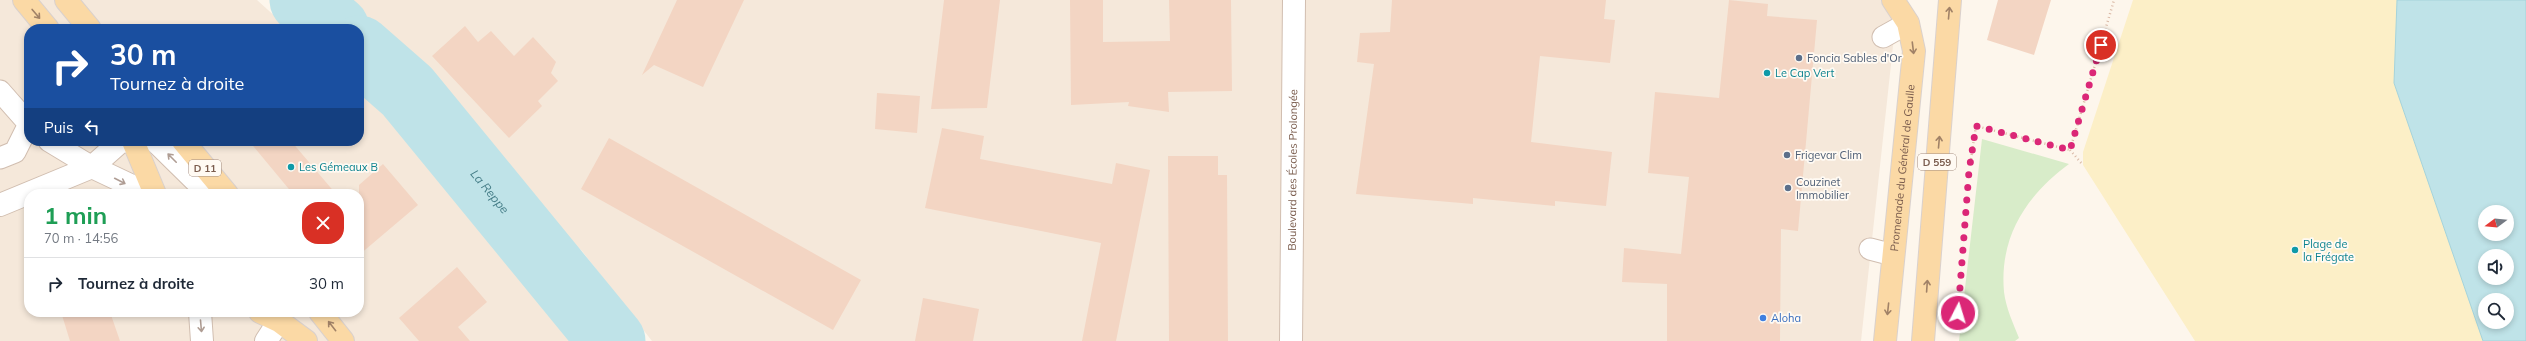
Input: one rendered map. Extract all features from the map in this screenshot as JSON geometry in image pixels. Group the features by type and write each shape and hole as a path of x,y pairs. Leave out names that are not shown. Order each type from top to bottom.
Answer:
{"main road":[{"path":"24,0 44,24"},
{"path":"66,0 86,24"},
{"name":"Promenade du Général de Gaulle","path":"1885,341 1914,51 1908,23 1894,0"},
{"name":"D 559","path":"1923,341 1950,0"},
{"path":"135,146 153,189"},
{"name":"D 11","path":"187,146 223,189"},
{"path":"276,317 306,341"},
{"path":"324,317 343,341"}],"street":[{"name":"Boulevard des Écoles Prolongée","path":"1291,341 1294,0"},
{"path":"39,189 92,167 116,146"},
{"path":"160,146 204,189"},
{"path":"92,167 139,189"},
{"path":"0,205 24,195"},
{"path":"200,317 202,341"},
{"path":"266,341 272,317"}],"lane":[{"path":"1883,36 1908,23"},
{"path":"0,91 24,118"},
{"path":"0,158 16,152 24,135"},
{"path":"57,146 92,167"},
{"path":"1870,249 1893,255"}],"path":[{"path":"2070,150 2114,0"},
{"path":"1970,164 1976,126 2070,150 2083,165"}],"shaded area":[{"path":"0,0 257,0 283,24 24,24 24,146 364,146 364,96 385,115 576,341 0,341"},
{"path":"328,0 1898,0 1861,341 652,341 582,251 516,194 403,65 364,31 364,24 356,24"}],"green space":[{"path":"1982,139 2069,164 2040,189 2029,203 2011,235 2006,253 2004,292 2008,310 2019,338 2015,341 1959,341"}],"sand":[{"name":"Plage de la Frégate","path":"2133,0 2397,0 2394,83 2483,341 2195,341 2083,165 2083,152"}],"water":[{"path":"2397,0 2526,0 2526,341 2483,341 2479,329 2514,329 2514,293 2478,293 2478,327 2394,83"}],"building":[{"path":"677,0 744,0 703,87 654,65 642,75"},
{"path":"944,0 1000,0 987,108 931,109"},
{"path":"1070,0 1103,0 1103,42 1170,41 1169,0 1231,0 1232,91 1168,92 1169,112 1128,106 1129,102 1071,105"},
{"path":"1392,0 1606,0 1604,19 1615,20 1610,63 1540,56 1531,142 1612,152 1606,206 1555,201 1555,206 1473,198 1473,204 1356,194 1374,64 1357,62 1360,33 1390,32"},
{"path":"1729,0 1768,4 1767,16 1817,20 1798,231 1781,229 1780,341 1667,341 1667,284 1622,282 1624,248 1681,254 1689,177 1648,173 1655,92 1719,98"},
{"path":"1998,0 2051,0 2034,55 1987,40"},
{"path":"465,26 478,42 491,31 514,56 533,37 556,62 551,73 558,81 538,101 542,106 509,138 432,56"},
{"path":"877,93 920,96 917,133 875,129"},
{"path":"942,128 984,136 980,159 1112,184 1116,163 1150,170 1116,341 1082,341 1101,243 925,208"},
{"path":"609,138 861,280 833,330 581,189"},
{"name":"Les Gémeaux B","path":"253,146 295,146 332,189 289,189"},
{"path":"1168,156 1218,156 1218,175 1227,175 1228,341 1169,341"},
{"path":"383,164 418,205 364,251 364,189 359,189 359,185"},
{"path":"457,267 487,302 458,327 470,341 419,341 399,318"},
{"path":"923,298 979,309 973,341 915,341"},
{"path":"63,317 112,317 120,341 70,341"}],"waterway":[{"name":"La Reppe","path":"303,0 330,24"},
{"name":"La Reppe","path":"364,53 407,91 612,341"}],"place":[{"name":"Foncia Sables d'Or","path":"1799,58"},
{"name":"Le Cap Vert","path":"1767,73"},
{"name":"Frigevar Clim","path":"1787,155"},
{"name":"Les Gémeaux B","path":"291,167"},
{"name":"Couzinet Immobilier","path":"1788,188"},
{"name":"Plage de la Frégate","path":"2295,250"},
{"name":"Aloha","path":"1763,318"}],"route":[{"path":"1958,313 1969,171 1976,126 2070,150 2101,45"}]}
